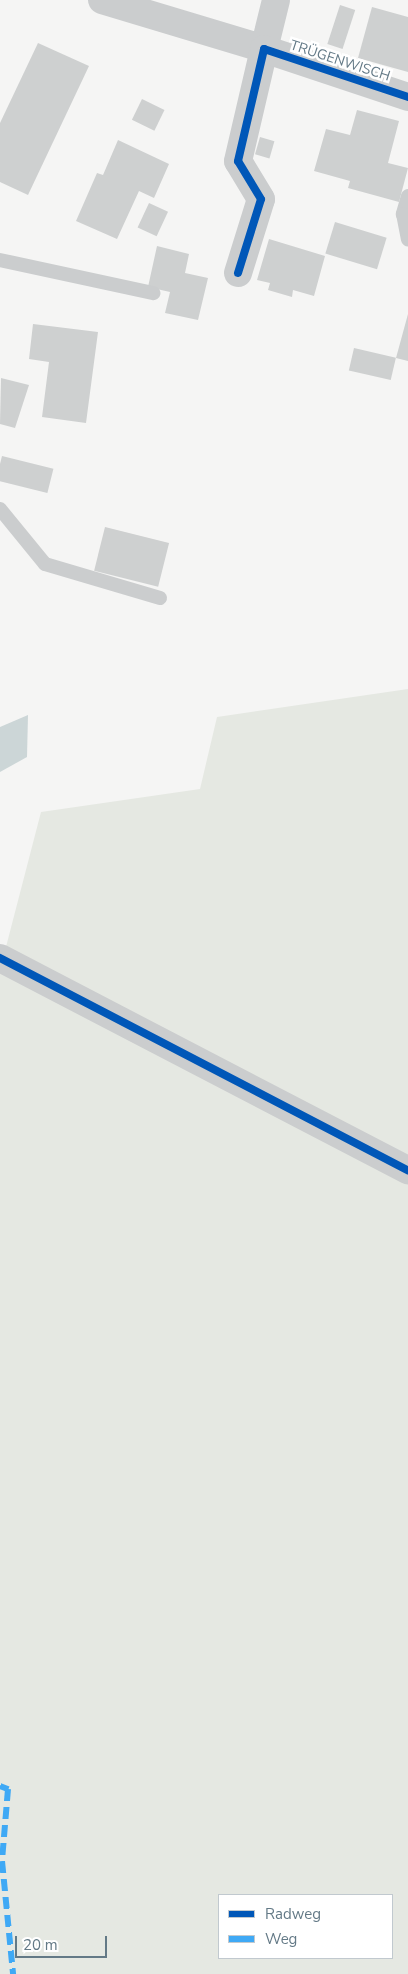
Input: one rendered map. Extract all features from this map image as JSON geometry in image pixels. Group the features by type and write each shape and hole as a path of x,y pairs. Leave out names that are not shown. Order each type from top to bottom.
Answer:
{"street":[{"name":"TRÜGENWISCH","path":"102,0 264,49 408,97"},
{"path":"238,273 261,199 238,161 276,0"},
{"path":"0,958 408,1170"}],"lane":[{"path":"408,196 403,214 408,240"},
{"path":"0,260 153,293"},
{"path":"0,509 45,564 160,598"}],"shaded area":[{"path":"408,689 408,1974 0,1974 0,970 41,812 200,789 217,717"},
{"path":"28,715 27,757 0,772 0,727"}],"building":[{"path":"340,5 355,10 343,49 327,44"},
{"path":"372,7 408,17 408,72 358,58"},
{"path":"38,43 89,66 28,195 0,182 0,123"},
{"path":"142,99 164,110 154,131 132,120"},
{"path":"357,110 399,121 388,163 408,168 399,202 348,188 350,181 314,171 326,129 350,135"},
{"path":"260,137 274,141 269,158 255,154"},
{"path":"118,140 169,164 154,198 139,191 117,239 76,221 97,173 103,175"},
{"path":"149,203 168,212 157,236 138,227"},
{"path":"335,222 387,238 377,269 325,254"},
{"path":"269,239 325,256 314,296 293,290 292,297 268,290 270,283 257,280"},
{"path":"157,246 189,254 185,273 208,278 198,320 165,313 170,292 148,287"},
{"path":"408,314 408,361 396,358"},
{"path":"33,324 98,332 86,423 42,417 49,362 29,359"},
{"path":"354,348 396,358 391,380 349,370"},
{"path":"1,378 29,385 15,428 0,424"},
{"path":"2,456 53,469 47,493 0,481"},
{"path":"105,527 169,543 158,587 94,571"}],"marked path":[{"path":"0,1786 8,1789 2,1861 13,1974"}],"cycle path":[{"path":"238,273 261,199 238,161 264,49 408,97"},
{"path":"0,958 408,1170"}]}
